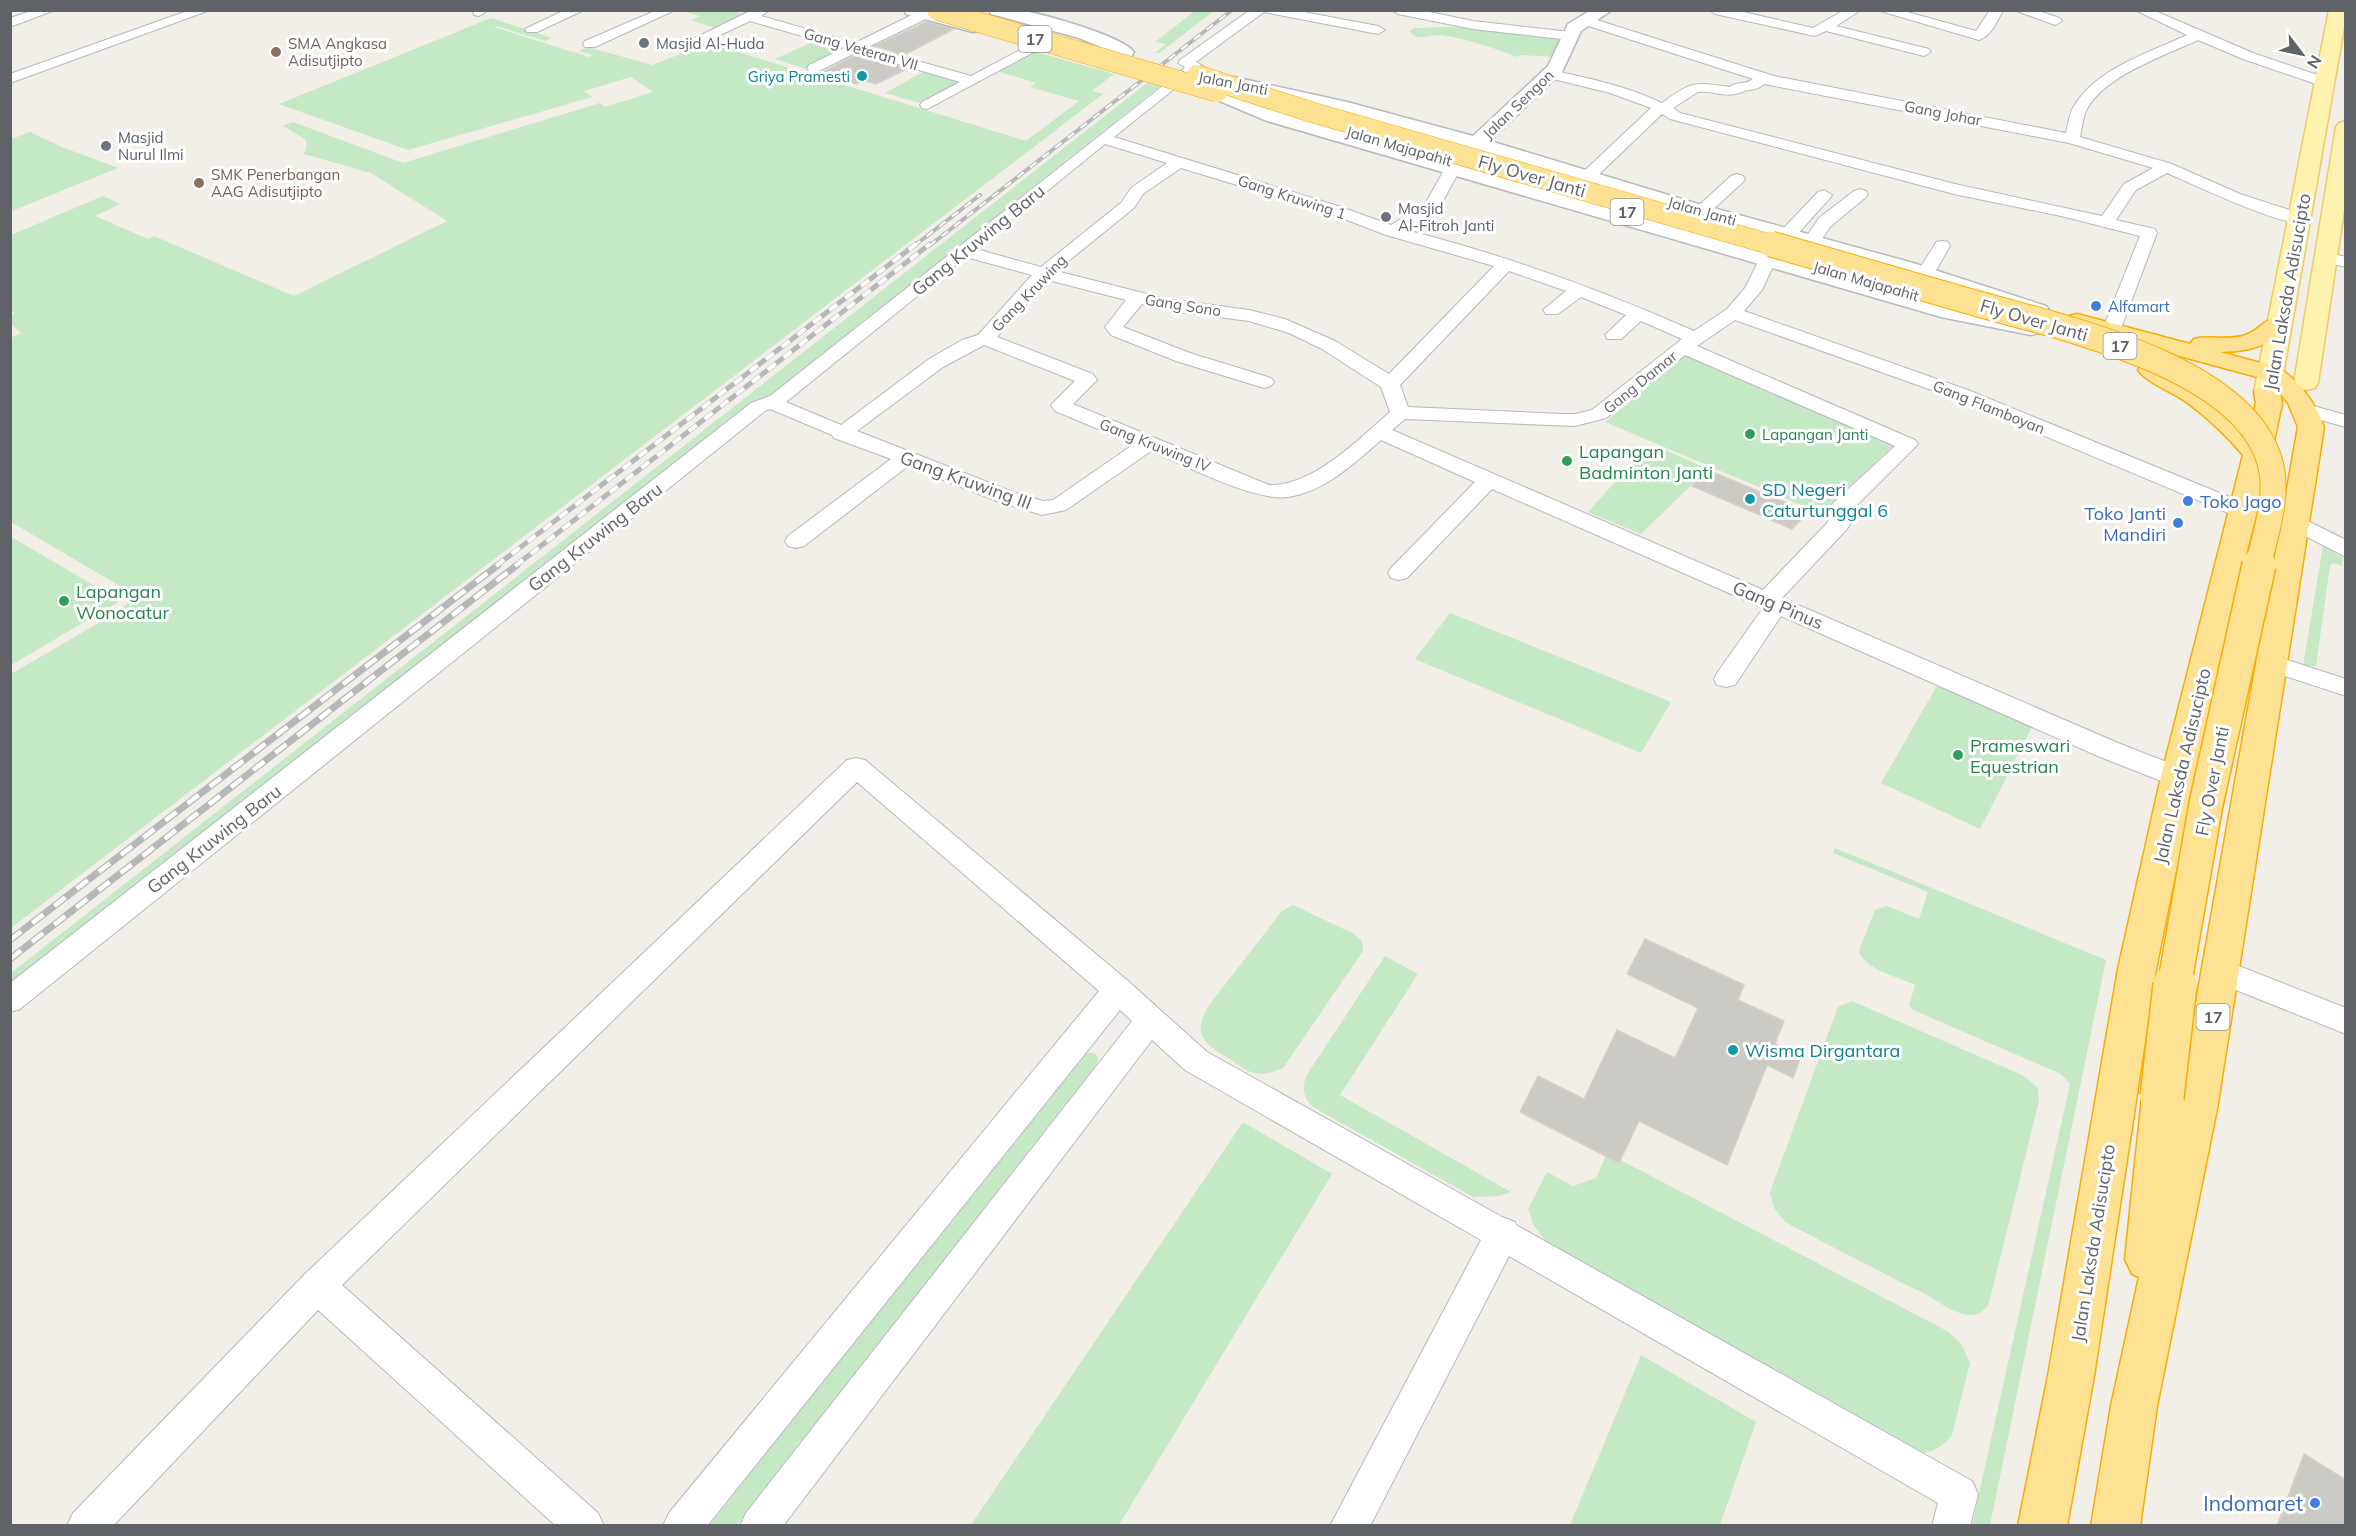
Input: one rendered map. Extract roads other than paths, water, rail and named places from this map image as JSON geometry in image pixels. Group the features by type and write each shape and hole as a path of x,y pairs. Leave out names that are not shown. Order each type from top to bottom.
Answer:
{"highway":[{"name":"Jalan Majapahit","path":"969,10 1183,78 1307,104"},
{"name":"Jalan Majapahit","path":"925,12 2108,339"},
{"name":"Jalan Majapahit","path":"1183,78 1298,100 1957,298"},
{"name":"Fly Over Janti","path":"1307,104 2097,338 2139,353 2182,373 2222,399 2247,422 2270,460 2274,489 2226,709 2182,937 2168,1027 2134,1406"},
{"path":"2108,339 2234,344 2260,339 2270,333 2279,322"},
{"name":"17","path":"2108,339 2268,383"},
{"name":"17","path":"2108,339 2193,395 2233,429 2258,456"},
{"path":"2268,383 2306,405"},
{"name":"Jalan Laksda Adisucipto","path":"2042,1526 2071,1376 2138,969 2178,777 2218,606 2241,510 2258,456 2269,403 2268,383"},
{"name":"Jalan Laksda Adisucipto","path":"2115,1526 2134,1406 2197,1109 2296,522 2306,405"},
{"path":"2218,606 2246,542 2253,536 2270,540 2277,547 2279,558 2278,626"}],"main road":[{"name":"Jalan Laksda Adisucipto","path":"2268,383 2338,10"},
{"name":"Jalan Laksda Adisucipto","path":"2306,405 2334,269 2331,217 2346,127"},
{"path":"2300,215 2331,217"}],"street":[{"path":"10,23 49,10"},
{"path":"10,80 204,10"},
{"path":"532,28 578,10"},
{"path":"590,44 669,10"},
{"path":"698,40 764,10"},
{"path":"814,68 925,12 1040,45 1103,56 1124,55 1125,52 1120,47 997,10"},
{"path":"1183,78 1196,66 1185,63 1259,10"},
{"path":"1269,10 1378,30"},
{"path":"1398,10 1473,25 1570,36"},
{"path":"1464,10 1473,25"},
{"name":"Jalan Sengon","path":"1475,145 1550,74 1559,62 1574,28 1604,10"},
{"path":"1715,10 1815,32 1855,10"},
{"path":"1883,10 1979,36 1989,25 1997,10"},
{"path":"2020,10 2055,21"},
{"path":"2141,10 2195,36 2324,82"},
{"name":"Gang Veteran VII","path":"750,17 972,81"},
{"name":"Gang Johar","path":"1584,20 1771,80 2072,139 2166,167 2234,197 2300,215"},
{"path":"1824,27 1924,52"},
{"path":"927,105 1040,45 1068,40 1071,33 1069,30"},
{"path":"2072,139 2081,107 2117,73 2195,36"},
{"path":"1550,74 1623,93 1666,109 1675,116 1880,171 2149,233 2108,339"},
{"name":"Jalan Janti","path":"1183,78 1274,117 1949,312 2036,319"},
{"name":"Gang Kruwing Baru","path":"10,1000 758,407 777,400 1183,78"},
{"path":"1587,177 1655,112 1666,109 1688,91 1699,86 1733,92 1738,87 1752,87 1761,81 1771,80"},
{"path":"1823,109 1828,91"},
{"path":"1274,117 1269,111 1270,102 1284,95 1307,104"},
{"name":"Jalan Janti","path":"1307,104 1475,145 1810,243 1925,274 2036,319"},
{"name":"Gang Kruwing 1","path":"1104,139 1332,209 1392,231 1454,247 1579,290 1639,313 1689,343 1908,444 1840,509 1839,524 1772,602"},
{"name":"Gang Kruwing","path":"841,434 936,363 969,344 985,339 1045,272 1128,205 1137,191 1179,162"},
{"path":"2106,222 2130,187 2166,167"},
{"path":"1392,231 1432,207 1453,168"},
{"path":"1702,211 1737,179"},
{"path":"1617,217 1642,193"},
{"path":"1810,243 1826,222 1860,194"},
{"path":"1786,236 1824,195"},
{"path":"1925,274 1942,246"},
{"name":"Gang Sono","path":"964,251 1170,305 1221,311 1273,321 1319,339 1347,354 1390,384"},
{"name":"Gang Damar","path":"1400,413 1562,420 1589,418 1599,414 1689,343 1733,313 1753,290 1767,260"},
{"path":"1400,413 1390,384 1506,264"},
{"path":"1552,310 1579,290"},
{"path":"1138,297 1114,327 1117,331 1183,357 1264,382"},
{"path":"1614,335 1639,313"},
{"name":"Gang Flamboyan","path":"1733,313 1961,394 2241,510"},
{"name":"Gang Kruwing IV","path":"985,339 1086,378 1088,381 1061,405 1062,407 1265,491 1279,492 1294,489 1322,474 1379,432 1400,413"},
{"name":"Gang Kruwing III","path":"777,400 777,406 841,434 1042,508 1059,505 1149,443"},
{"path":"2306,405 2346,421"},
{"name":"Gang Pinus","path":"1379,432 2109,750 2178,777"},
{"path":"796,541 905,458"},
{"path":"1399,573 1488,481"},
{"path":"2296,522 2346,550"},
{"path":"1726,679 1772,602"},
{"path":"2272,663 2346,688"},
{"path":"86,1526 317,1286 856,767 1118,990 1196,1061 1503,1233 1959,1494 1951,1526"},
{"path":"2220,971 2346,1021"},
{"path":"682,1526 1118,990"},
{"path":"759,1526 1150,1019"},
{"path":"1349,1526 1503,1233"},
{"path":"317,1286 585,1526"}],"railway":[{"path":"929,246 1232,10"},
{"path":"914,246 980,195"},
{"path":"496,566 916,244"},
{"path":"515,566 930,244"},
{"path":"10,940 498,565"},
{"path":"10,959 517,565"}],"place":[{"name":"Masjid Al-Huda","path":"644,43"},
{"name":"SMA Angkasa Adisutjipto","path":"276,52"},
{"name":"Griya Pramesti","path":"862,76"},
{"name":"Masjid Nurul Ilmi","path":"106,146"},
{"name":"SMK Penerbangan AAG Adisutjipto","path":"199,183"},
{"name":"Masjid Al-Fitroh Janti","path":"1386,217"},
{"name":"Alfamart","path":"2096,306"},
{"name":"Lapangan Janti","path":"1750,434"},
{"name":"Lapangan Badminton Janti","path":"1567,461"},
{"name":"SD Negeri Caturtunggal 6","path":"1750,499"},
{"name":"Toko Jago","path":"2188,501"},
{"name":"Toko Janti Mandiri","path":"2178,523"},
{"name":"Lapangan Wonocatur","path":"64,601"},
{"name":"Prameswari Equestrian","path":"1958,755"},
{"name":"Wisma Dirgantara","path":"1733,1050"},
{"name":"Indomaret","path":"2315,1503"}]}
